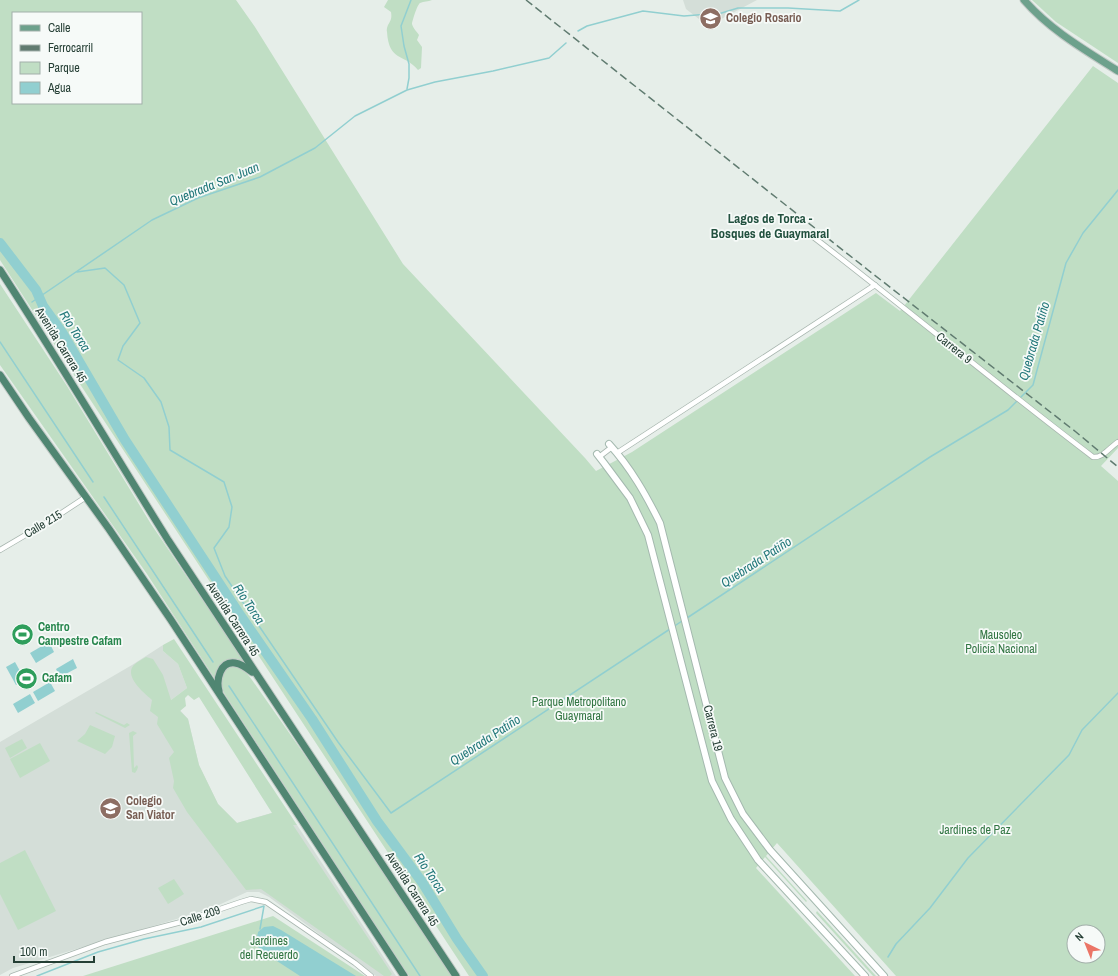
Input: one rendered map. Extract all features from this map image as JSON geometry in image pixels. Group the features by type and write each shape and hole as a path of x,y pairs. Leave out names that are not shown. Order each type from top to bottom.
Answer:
{"highway":[{"name":"Avenida Carrera 45","path":"0,270 68,376 126,475 456,976"},
{"path":"0,375 171,620 404,976"},
{"path":"221,698 218,674 222,668 232,663 236,663 256,674"}],"main road":[{"path":"1024,0 1052,27 1118,71"},
{"name":"Carrera 19","path":"611,446 642,488 660,523 725,778 743,814 770,850 884,976"},
{"name":"Carrera 19","path":"598,456 630,498 648,535 712,781 731,819 758,860 865,976"}],"street":[{"name":"Carrera 9","path":"812,236 1019,401 1094,457 1097,458 1103,455 1118,442"},
{"path":"617,453 875,285"},
{"path":"598,456 611,446"},
{"name":"Calle 215","path":"0,550 51,520 86,497"},
{"name":"Calle 209","path":"12,976 105,942 185,921 251,899 266,902 371,976"}],"shaded area":[{"name":"Colegio Rosario","path":"683,0 757,0 708,26 686,9"},
{"name":"Colegio San Viator","path":"163,645 163,651 178,664 187,688 171,700 188,719 199,765 218,804 237,823 275,812 282,820 297,825 396,976 376,976 269,897 259,892 247,892 210,909 13,968 0,975 0,742 132,665"}],"green space":[{"name":"Parque Metropolitano Guaymaral","path":"0,0 236,0 255,27 403,264 596,471 632,452 876,293 900,311 1093,66 1118,83 1118,448 1101,466 1118,481 1118,976 896,976 777,843 766,856 807,901 806,902 765,857 756,868 855,976 469,976 0,260"},
{"path":"388,0 432,0 419,4 412,23 419,35 417,40 422,47 421,68 418,70 408,61 394,53 388,42 387,27 391,18 391,12 384,7"},
{"path":"1032,0 1118,0 1118,63 1056,22"},
{"path":"0,284 67,386 151,524 244,661 225,663 219,669 215,679 147,574 0,365"},
{"path":"174,639 297,825 293,825 392,974 390,976 384,976 261,889 246,890 187,812 173,788 174,781 169,758 174,752 157,724 158,717 150,711 152,700 136,684 131,673 135,664 146,657 153,659 163,675 171,700 187,688 178,664 163,651 163,645","holes":["188,695 194,700 199,697 272,813 237,823 218,804 199,765 188,719 180,711 186,706 185,698"]},
{"path":"232,666 241,668 252,680 311,764 452,976 409,976 226,696 220,679 223,672"},
{"path":"96,712 124,725 127,723 130,725 125,728 95,713"},
{"path":"90,725 115,736 112,747 105,754 77,741 85,734"},
{"path":"133,731 137,733 133,736 134,768 137,765 138,767 135,773 132,772 129,733"},
{"path":"22,739 27,748 10,758 5,748"},
{"path":"40,743 50,761 20,778 10,759"},
{"path":"25,850 56,911 18,930 0,894 0,863"},
{"path":"174,879 184,894 168,904 158,888"},
{"path":"817,911 876,976 873,976 816,913"},
{"name":"Jardines del Recuerdo","path":"273,916 365,976 83,976"}],"water":[{"path":"49,642 54,652 36,663 30,653"},
{"path":"73,659 77,668 60,677 56,669"},
{"path":"15,662 25,680 16,685 6,667"},
{"path":"50,682 55,691 38,701 33,692"},
{"path":"30,694 35,703 18,713 13,704"},
{"path":"273,926 356,976 300,976 260,950 256,943 258,932 264,927"}],"waterway":[{"name":"Quebrada San Juan","path":"407,89 409,64 401,26 411,0"},
{"name":"Quebrada San Juan","path":"578,31 587,26 643,11 684,16 715,15 738,8 788,8 840,11 859,0"},
{"name":"Quebrada San Juan","path":"32,302 152,220 198,198 260,177 315,148 355,116 407,90 435,82 549,58 566,43"},
{"name":"Quebrada Patiño","path":"687,618 930,457 1008,410 1033,385 1066,263 1083,233 1118,190"},
{"name":"Río Torca","path":"0,243 36,290 43,306 63,334 125,440 238,612 312,719 377,821 422,882 457,939 483,976"},
{"name":"Quebrada Patiño","path":"77,272 105,268 124,285 140,323 123,346 118,360 144,378 161,402 169,427 170,450 224,482 232,507 229,527 214,548 225,576 338,742 391,813 670,629"},
{"path":"0,342 93,482"},
{"path":"104,497 213,662"},
{"name":"Quebrada Patiño","path":"673,627 682,621"},
{"path":"229,686 420,976"},
{"path":"888,957 896,944 930,908 968,858 1069,755 1082,730 1118,693"},
{"path":"37,976 98,952 144,939 201,927 264,906 260,929"}],"railway":[{"path":"526,0 1076,432 1118,467"}],"place":[{"name":"Colegio Rosario","path":"710,18"},
{"name":"Centro Campestre Cafam","path":"23,634"},
{"name":"Cafam","path":"27,678"},
{"name":"Colegio San Viator","path":"111,808"}],"district":[{"name":"Lagos de Torca - Bosques de Guaymaral","path":"770,226"}],"park label":[{"name":"Mausoleo Policía Nacional","path":"1001,642"},
{"name":"Jardines de Paz","path":"975,830"}]}
